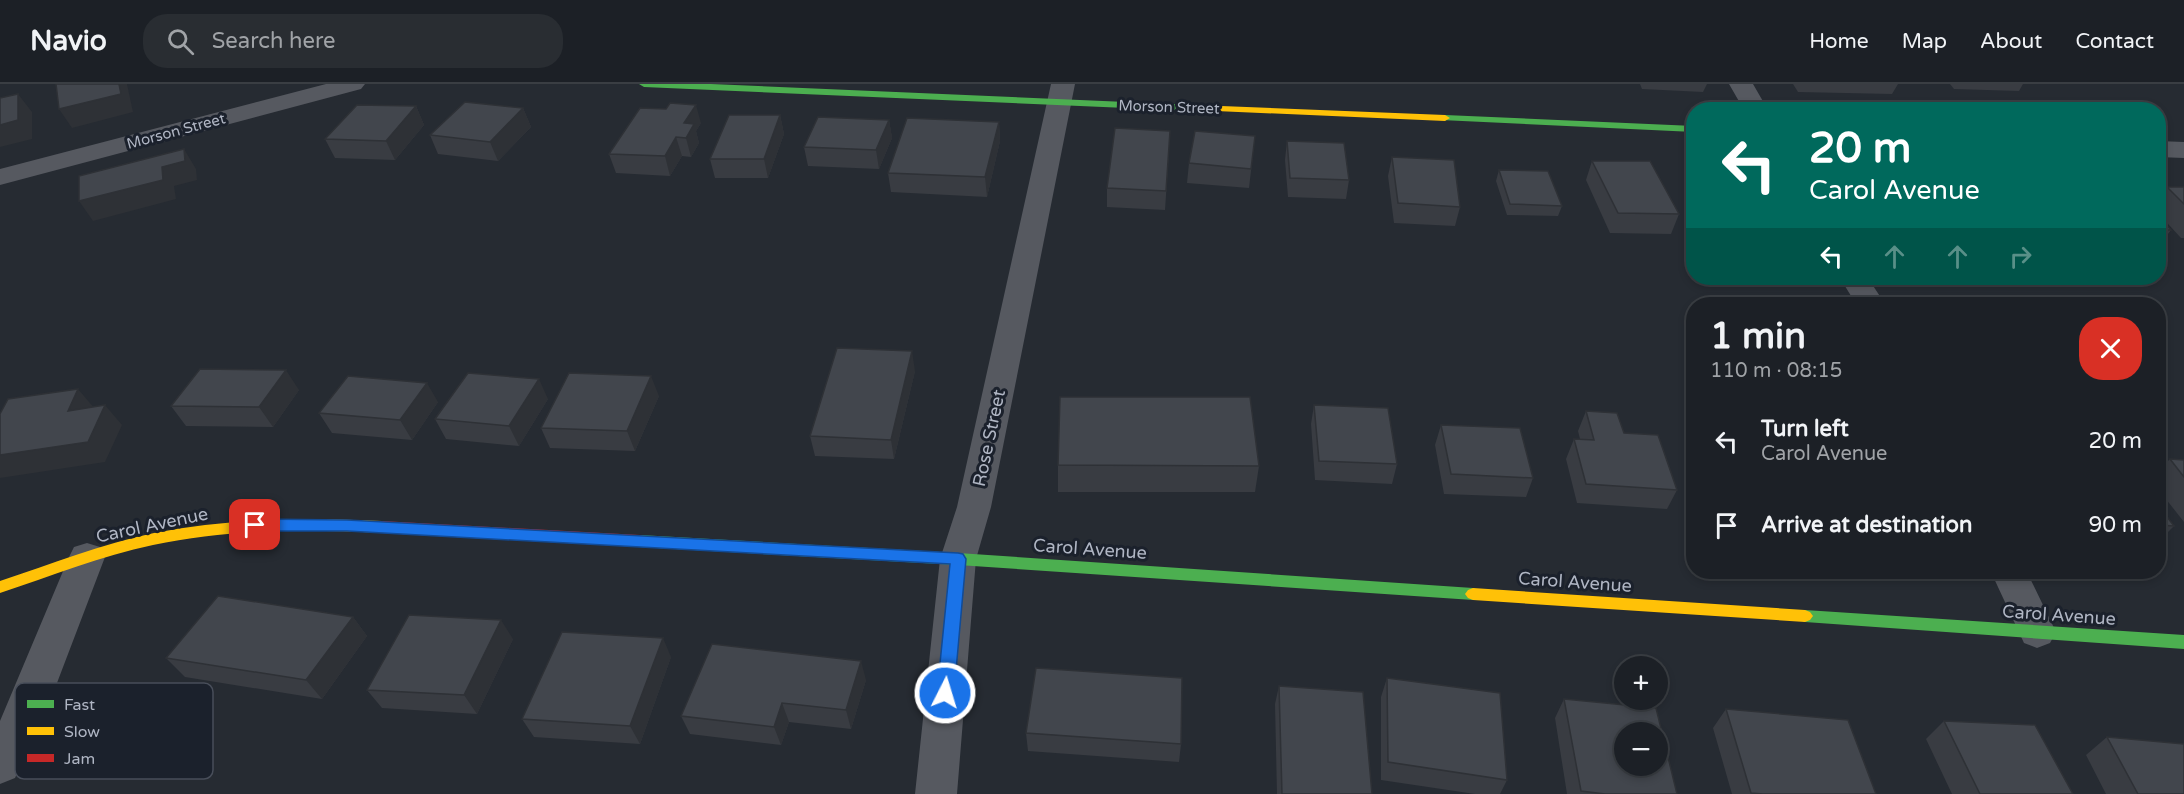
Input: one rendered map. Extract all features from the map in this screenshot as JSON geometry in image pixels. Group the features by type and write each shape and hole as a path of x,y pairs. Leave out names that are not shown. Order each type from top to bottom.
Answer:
{"street":[{"name":"Morson Street","path":"0,177 353,84"},
{"name":"Morson Street","path":"644,84 1062,93 1686,129"},
{"path":"1741,84 1751,102"},
{"name":"Rose Street","path":"936,794 958,559 974,507 1062,93"},
{"path":"2166,149 2184,150"},
{"name":"Carol Avenue","path":"0,587 87,557 174,535 255,525 347,525 958,559 2184,642"},
{"path":"37,683 87,557"},
{"path":"2012,579 2037,632"},
{"path":"0,765 15,733"}],"building":[{"path":"56,84 119,84 121,94 59,109"},
{"path":"18,94 18,120 0,125 0,98"},
{"path":"465,102 523,108 490,142 430,135"},
{"path":"670,103 696,105 684,123 694,124 686,138 676,137 665,156 609,154 640,108 666,109"},
{"path":"357,105 416,106 386,141 325,139"},
{"path":"729,115 780,115 764,159 710,159"},
{"path":"818,117 889,120 876,150 804,147"},
{"path":"907,118 999,122 985,177 888,173"},
{"path":"1115,128 1170,131 1166,191 1107,188"},
{"path":"1195,131 1255,136 1251,169 1189,163"},
{"path":"1287,141 1344,143 1349,180 1290,178"},
{"path":"184,149 185,161 162,167 163,180 79,201 79,176"},
{"path":"1392,157 1454,160 1460,207 1398,203"},
{"path":"1592,161 1650,161 1679,214 1618,213"},
{"path":"1499,170 1548,171 1562,206 1510,204"},
{"path":"2167,187 2184,187 2184,204"},
{"path":"837,348 912,351 891,440 810,436"},
{"path":"200,369 286,370 259,407 171,406"},
{"path":"468,373 539,379 509,426 435,419"},
{"path":"569,373 651,376 627,431 541,428"},
{"path":"348,376 427,383 400,420 319,413"},
{"path":"78,389 68,411 105,405 88,442 0,455 0,414 8,399"},
{"path":"1060,397 1250,397 1259,466 1058,465"},
{"path":"1314,405 1388,408 1397,464 1319,461"},
{"path":"1586,411 1617,413 1624,433 1658,435 1677,490 1586,484 1574,439 1594,440"},
{"path":"1441,425 1520,428 1533,478 1451,474"},
{"path":"2170,459 2184,460 2184,477"},
{"path":"2166,516 2174,526 2166,526"},
{"path":"218,596 353,617 306,680 166,658"},
{"path":"409,615 501,620 464,695 367,690"},
{"path":"562,632 663,638 630,726 522,719"},
{"path":"712,644 861,661 846,710 782,703 774,727 681,716"},
{"path":"1036,668 1182,678 1181,744 1026,733"},
{"path":"1387,678 1500,693 1507,780 1388,762"},
{"path":"1279,686 1363,692 1372,794 1282,794"},
{"path":"1564,699 1614,704 1614,710 1656,710 1659,722 1614,722 1614,776 1668,776 1668,757 1677,794 1605,794 1581,791"},
{"path":"1726,709 1848,720 1876,794 1751,793"},
{"path":"1944,721 2035,725 2073,794 1980,794"},
{"path":"2107,737 2184,744 2184,794 2138,794"}],"traffic: fast":[{"path":"644,84 1196,108"},
{"path":"1445,118 1686,129"},
{"path":"640,541 958,559 1473,594"},
{"path":"1805,616 2184,642"}],"traffic: slow":[{"path":"1196,108 1445,118"},
{"path":"0,587 114,549 181,534 238,527 325,525 382,527"},
{"path":"1473,594 1805,616"}],"traffic: jam":[{"path":"382,527 640,541"}],"route":[{"path":"255,525 347,525 958,559 945,693"}]}
